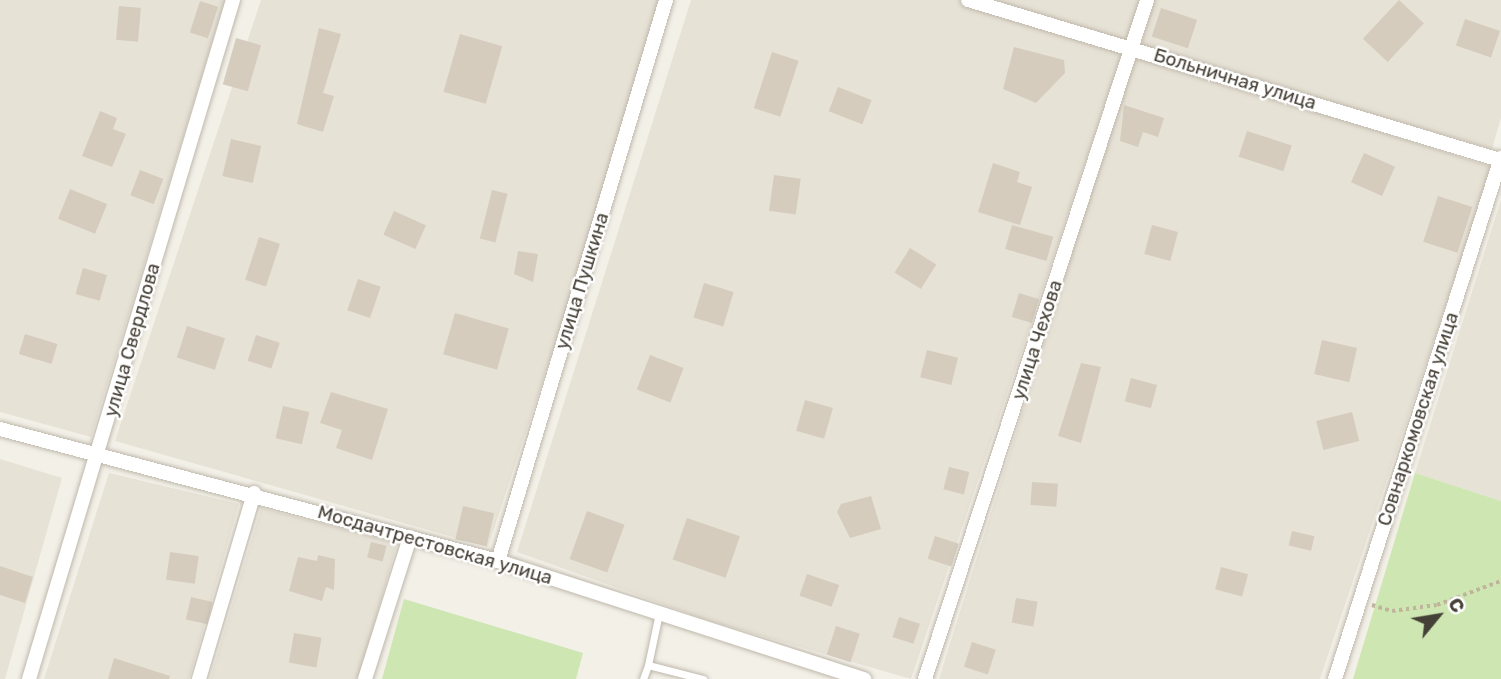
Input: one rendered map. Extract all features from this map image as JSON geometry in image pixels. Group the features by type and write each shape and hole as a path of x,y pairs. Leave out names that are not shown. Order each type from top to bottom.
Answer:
{"street":[{"name":"улица Свердлова","path":"29,679 233,0"},
{"name":"улица Пушкина","path":"498,561 666,0"},
{"name":"Больничная улица","path":"968,0 1501,159"},
{"name":"улица Чехова","path":"925,679 1147,0"},
{"name":"Совнаркомовская улица","path":"1335,679 1501,159"},
{"name":"Мосдачтрестовская улица","path":"0,429 98,456 254,493 498,561 860,678"},
{"path":"199,679 254,493"},
{"path":"365,679 410,537"}],"lane":[{"path":"643,679 659,613"},
{"path":"648,664 703,679"}],"path":[{"path":"1360,601 1392,611 1437,605 1501,581"}],"shaded area":[{"path":"0,0 225,0 91,437 0,412"},
{"path":"261,0 668,0 488,547 115,441"},
{"path":"691,0 1140,0 911,679 710,621 517,552"},
{"path":"1154,0 1501,0 1501,118 1492,149 1141,45"},
{"path":"1134,55 1492,167 1320,679 939,679"},
{"path":"1501,200 1501,501 1415,473"},
{"path":"0,459 62,478 5,679 0,679"},
{"path":"109,473 239,504 189,679 44,679"},
{"path":"261,508 397,543 359,679 210,679"}],"green space":[{"path":"1415,473 1501,501 1501,679 1353,679"},
{"path":"404,599 583,653 576,679 382,679"}],"building":[{"path":"1399,0 1424,23 1388,62 1363,39"},
{"path":"200,1 218,7 208,38 190,32"},
{"path":"119,6 141,8 138,42 116,40"},
{"path":"1161,8 1197,20 1188,48 1152,37"},
{"path":"1465,19 1500,31 1491,58 1456,45"},
{"path":"319,28 341,34 323,93 334,96 323,132 297,124"},
{"path":"460,34 502,46 486,104 443,92"},
{"path":"236,38 261,45 248,91 223,84"},
{"path":"1014,47 1064,60 1065,73 1036,103 1003,89"},
{"path":"772,52 799,61 780,117 754,108"},
{"path":"838,87 872,100 862,124 829,111"},
{"path":"1124,105 1164,118 1158,137 1143,132 1138,147 1120,141"},
{"path":"100,111 117,118 113,129 126,134 112,167 82,156"},
{"path":"1247,131 1292,146 1283,171 1239,157"},
{"path":"231,139 261,146 253,183 222,176"},
{"path":"1364,153 1395,167 1382,196 1351,182"},
{"path":"993,163 1020,172 1017,182 1032,187 1020,225 978,212"},
{"path":"140,170 163,179 154,204 130,195"},
{"path":"774,175 801,179 796,214 769,211"},
{"path":"70,189 107,204 95,234 58,219"},
{"path":"492,190 508,194 495,242 480,239"},
{"path":"1438,196 1472,207 1457,253 1423,242"},
{"path":"394,211 426,225 415,249 383,235"},
{"path":"1012,225 1053,237 1046,261 1005,249"},
{"path":"1152,225 1178,232 1170,261 1144,254"},
{"path":"259,237 280,244 266,287 245,280"},
{"path":"910,248 936,264 921,289 895,273"},
{"path":"518,251 538,254 533,282 514,274"},
{"path":"83,268 107,275 100,301 76,294"},
{"path":"358,279 381,287 370,318 347,310"},
{"path":"704,283 734,292 723,326 693,317"},
{"path":"1019,293 1039,299 1032,323 1012,317"},
{"path":"455,313 509,328 497,370 443,354"},
{"path":"187,326 225,338 215,370 177,357"},
{"path":"25,334 58,344 51,364 19,354"},
{"path":"256,335 280,343 271,368 248,361"},
{"path":"1322,340 1357,348 1349,382 1314,374"},
{"path":"927,350 958,358 951,385 920,377"},
{"path":"650,355 684,368 670,402 637,390"},
{"path":"1081,363 1101,367 1081,443 1058,436"},
{"path":"1131,378 1157,385 1151,408 1125,401"},
{"path":"331,392 388,409 372,460 336,448 342,430 320,423"},
{"path":"805,400 833,408 824,439 796,431"},
{"path":"283,406 309,412 302,444 276,438"},
{"path":"1352,412 1359,441 1323,450 1316,421"},
{"path":"949,467 969,472 964,494 943,489"},
{"path":"1032,482 1058,484 1056,507 1030,505"},
{"path":"871,496 881,529 850,538 837,512 841,504"},
{"path":"463,506 494,513 487,546 455,539"},
{"path":"587,511 625,525 607,573 570,559"},
{"path":"687,518 740,536 726,578 673,560"},
{"path":"1292,531 1314,536 1311,551 1289,546"},
{"path":"935,536 959,544 951,567 928,559"},
{"path":"371,542 387,546 383,561 367,558"},
{"path":"170,552 199,556 195,584 166,580"},
{"path":"318,555 335,559 334,590 326,587 322,601 289,591 298,557 317,561"},
{"path":"0,566 33,577 25,603 0,595"},
{"path":"1221,567 1248,574 1242,596 1215,589"},
{"path":"807,574 839,585 832,607 800,596"},
{"path":"191,597 212,602 207,624 186,619"},
{"path":"1016,598 1038,602 1033,626 1012,623"},
{"path":"899,617 920,624 913,644 893,637"},
{"path":"836,626 860,634 851,662 827,655"},
{"path":"294,633 322,638 316,667 289,663"},
{"path":"972,642 996,650 988,674 964,667"},
{"path":"114,658 170,676 169,679 108,679"}]}
